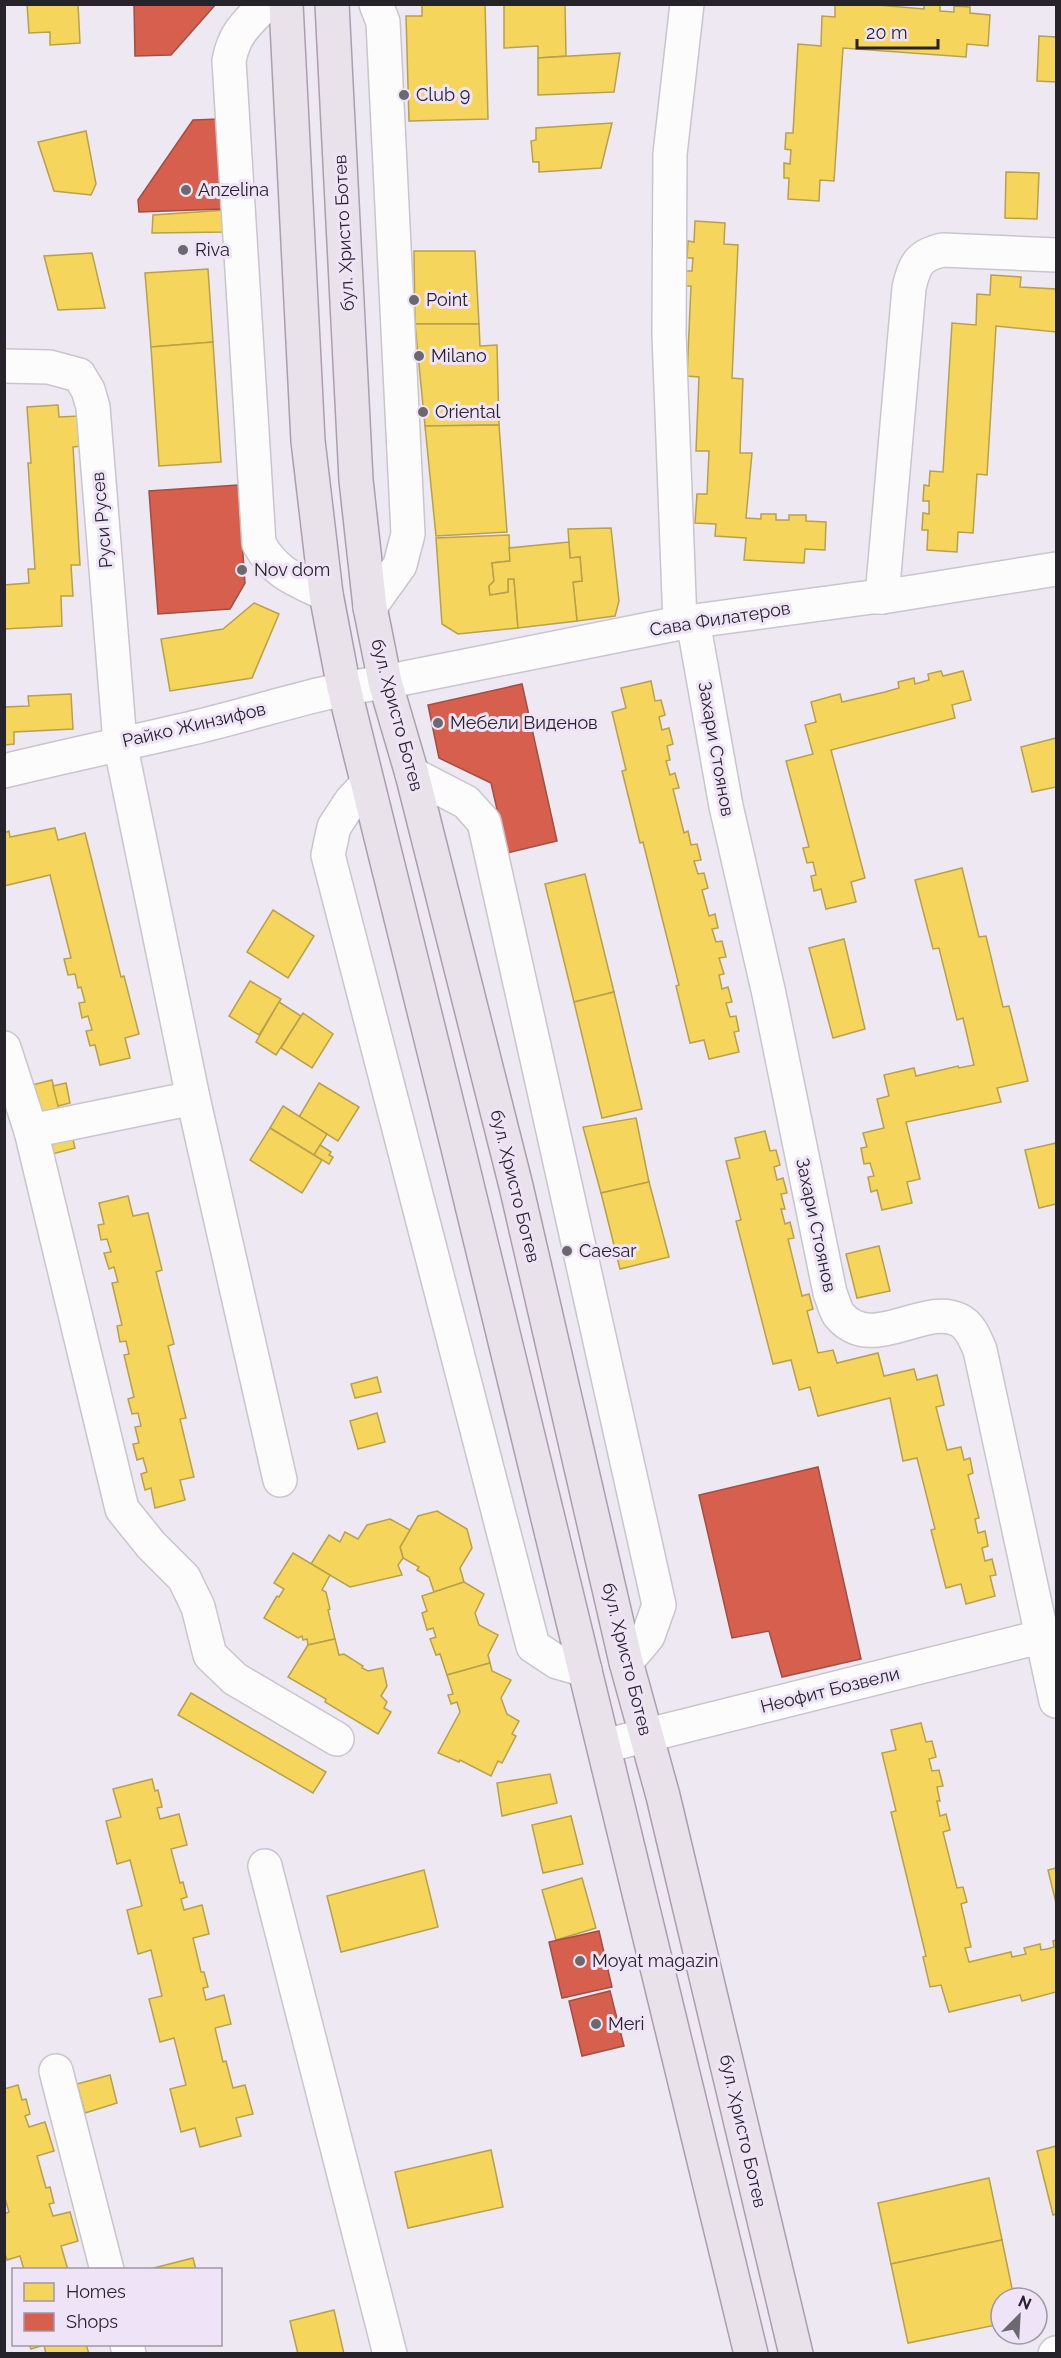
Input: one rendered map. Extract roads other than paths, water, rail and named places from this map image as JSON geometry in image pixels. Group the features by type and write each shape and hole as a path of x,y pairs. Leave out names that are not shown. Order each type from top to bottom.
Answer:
{"main road":[{"path":"286,4 308,441 326,594 344,688 751,2354"},
{"name":"бул. Христо Ботев","path":"332,4 356,480 370,607 385,682 412,774 516,1186 626,1662 663,1796 796,2354"}],"street":[{"path":"266,4 241,30 232,45 229,61 259,544 268,560 284,574 326,594"},
{"path":"370,607 400,565 408,534 383,22 376,4"},
{"name":"Захари Стоянов","path":"687,4 670,154 669,334 686,622 771,1005 830,1293 838,1314 852,1326 867,1330 885,1329 918,1320 942,1317 959,1320 972,1332 980,1350 1049,1634 1056,1701"},
{"path":"882,597 909,288 918,262 928,253 943,250 1056,255"},
{"name":"Руси Русев","path":"4,366 49,367 79,375 88,390 93,407 120,743 193,1098 280,1480"},
{"name":"Сава Филатеров","path":"385,682 686,622 882,597 1056,568"},
{"name":"Райко Жинзифов","path":"4,771 188,729 344,688 385,682"},
{"path":"412,774 466,802 484,822 659,1605 648,1635 626,1662"},
{"path":"367,784 351,801 334,827 328,855 533,1646 557,1662 585,1670"},
{"path":"4,1048 30,1131 122,1509 151,1545 184,1578 198,1607 210,1655 234,1679 337,1740"},
{"path":"30,1131 193,1098"},
{"name":"Неофит Бозвели","path":"604,1746 1049,1634"},
{"path":"265,1866 390,2354"},
{"path":"56,2071 106,2268"}],"place":[{"name":"Club 9","path":"404,95"},
{"name":"Anzelina","path":"186,190"},
{"name":"Riva","path":"183,250"},
{"name":"Point","path":"414,300"},
{"name":"Milano","path":"419,356"},
{"name":"Oriental","path":"423,412"},
{"name":"Nov dom","path":"242,570"},
{"name":"Мебели Виденов","path":"438,723"},
{"name":"Caesar","path":"567,1251"},
{"name":"Moyat magazin","path":"580,1961"},
{"name":"Meri","path":"596,2024"}]}
